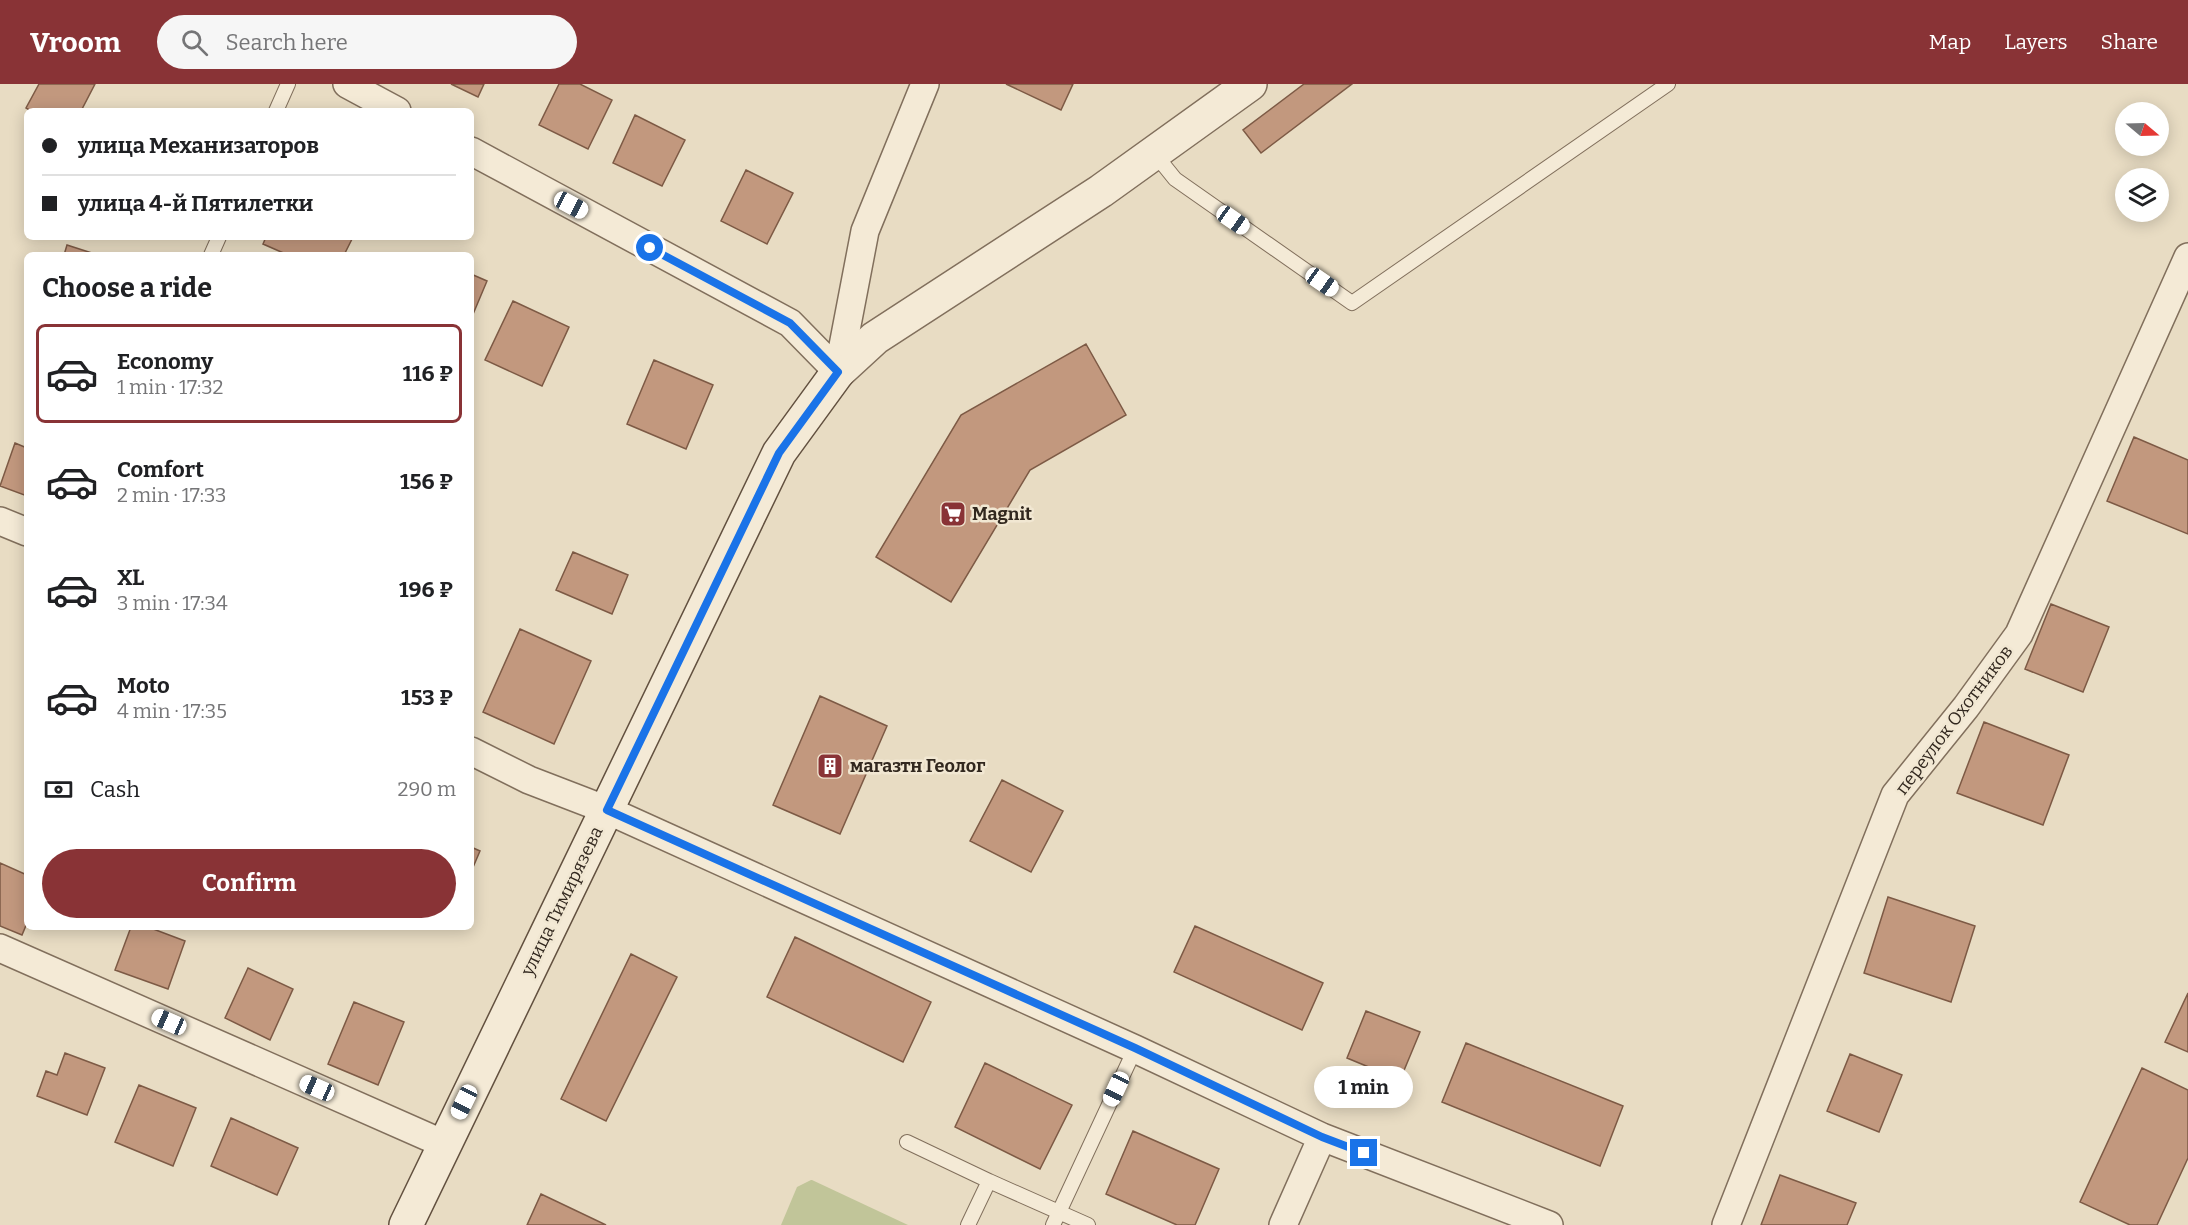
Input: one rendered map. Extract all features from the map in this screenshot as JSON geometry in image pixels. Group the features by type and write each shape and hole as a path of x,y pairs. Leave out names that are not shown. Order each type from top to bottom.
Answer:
{"main road":[{"path":"838,372 875,338 1101,191 1250,84"},
{"name":"улица Тимирязева","path":"406,1225 779,453 838,372"}],"street":[{"path":"347,84 391,108"},
{"name":"улица Тимирязева","path":"838,372 865,231 925,84"},
{"path":"474,153 790,323 838,372"},
{"name":"переулок Охотников","path":"1726,1225 1895,795 1966,707 2019,634 2188,257"},
{"path":"0,521 24,531"},
{"path":"474,752 529,780 607,810 1135,1048 1322,1137 1549,1225"},
{"path":"0,948 444,1144"},
{"path":"1283,1225 1322,1137"}],"lane":[{"path":"277,108 288,84"},
{"path":"1154,153 1175,179 1352,303 1668,84"},
{"path":"1055,1219 1135,1048"},
{"path":"907,1142 989,1181 1055,1219 1088,1225"},
{"path":"968,1225 989,1181"}],"green space":[{"path":"811,1180 908,1225 781,1225 797,1187"}],"building":[{"path":"39,84 95,84 83,108 26,108"},
{"path":"451,84 484,84 478,97"},
{"path":"559,84 580,84 612,100 588,149 539,125"},
{"path":"1006,84 1073,84 1061,110"},
{"path":"1304,84 1352,84 1261,153 1243,130"},
{"path":"635,115 685,140 662,186 613,163"},
{"path":"746,170 793,193 767,244 721,221"},
{"path":"265,240 352,240 346,252 281,252 263,244"},
{"path":"67,245 89,252 65,252"},
{"path":"474,275 487,281 474,312"},
{"path":"513,301 569,327 542,386 485,360"},
{"name":"Magnit","path":"1086,344 1126,415 1030,470 951,602 876,557 961,415"},
{"path":"654,360 713,385 686,449 627,424"},
{"path":"2134,437 2188,460 2188,534 2107,501"},
{"path":"15,443 24,447 24,495 0,486"},
{"path":"573,552 628,575 612,614 556,590"},
{"path":"2051,604 2109,627 2083,692 2025,669"},
{"path":"520,629 591,661 554,744 483,712"},
{"name":"магазтн Геолог","path":"820,696 887,726 840,834 773,805"},
{"path":"1984,722 2069,755 2043,825 1957,793"},
{"path":"1002,780 1063,811 1031,872 970,841"},
{"path":"474,848 480,851 474,865"},
{"path":"0,863 24,874 24,930 22,935 0,926"},
{"path":"1888,897 1975,926 1951,1002 1864,973"},
{"path":"1195,926 1323,983 1302,1030 1174,972"},
{"path":"130,930 156,930 185,941 168,989 115,970"},
{"path":"795,937 931,1002 903,1062 767,997"},
{"path":"631,954 677,977 606,1121 561,1099"},
{"path":"248,968 293,989 270,1040 225,1018"},
{"path":"2188,993 2188,1052 2165,1042"},
{"path":"354,1002 404,1022 378,1085 328,1064"},
{"path":"1366,1011 1420,1032 1400,1080 1347,1058"},
{"path":"1466,1043 1623,1106 1600,1166 1442,1102"},
{"path":"65,1053 105,1068 87,1115 37,1096 46,1071 57,1075"},
{"path":"1850,1054 1902,1075 1879,1132 1827,1111"},
{"path":"985,1063 1072,1105 1040,1169 955,1127"},
{"path":"2142,1068 2188,1090 2188,1158 2157,1225 2130,1225 2080,1202"},
{"path":"139,1085 196,1108 173,1166 115,1142"},
{"path":"231,1118 298,1148 277,1195 211,1166"},
{"path":"1133,1131 1219,1169 1195,1225 1177,1225 1106,1194"},
{"path":"1780,1175 1856,1203 1847,1225 1761,1225"},
{"path":"541,1194 606,1225 527,1225"}],"place":[{"name":"Magnit","path":"953,514"},
{"name":"магазтн Геолог","path":"830,766"}],"route":[{"path":"650,248 790,323 838,372 779,453 607,810 1135,1048 1322,1137 1364,1153"}]}
